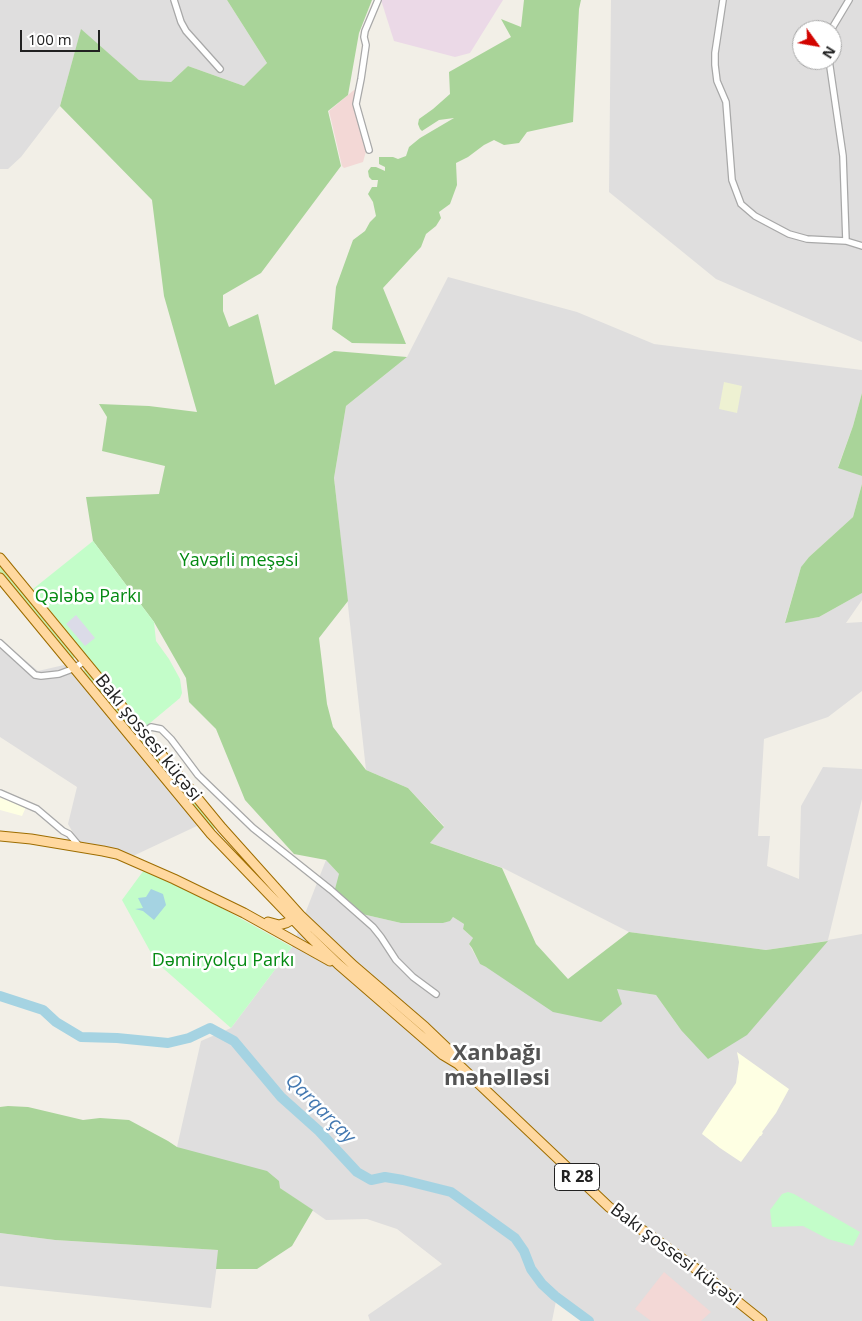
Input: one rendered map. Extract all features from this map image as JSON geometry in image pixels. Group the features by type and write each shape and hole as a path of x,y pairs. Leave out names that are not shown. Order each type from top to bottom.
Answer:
{"main road":[{"name":"Bakı şossesi küçəsi","path":"0,558 296,918"},
{"name":"Bakı şossesi küçəsi","path":"0,578 211,834 296,918"},
{"path":"0,836 32,839 103,851 128,859 244,913 273,924 279,924 296,918 311,932 303,942 297,943"},
{"path":"244,913 338,964"},
{"name":"Bakı şossesi küçəsi","path":"311,932 338,964 443,1055 458,1064 609,1207 707,1277 762,1321"},
{"name":"Bakı şossesi küçəsi","path":"311,932 425,1027 449,1050 458,1064"}],"street":[{"path":"174,0 180,22 220,69"},
{"path":"369,150 356,104 366,45 365,31 378,0"},
{"path":"723,0 715,65 717,81 726,102 732,180 742,204 755,216 789,234 807,239 846,241 862,246"},
{"path":"836,20 849,0"},
{"path":"830,70 843,156 846,241"},
{"path":"0,643 35,675 52,675 75,668 84,661"},
{"path":"134,740 151,727 161,729 171,739 198,775 254,828 331,890 373,927 396,960 413,977 436,994"},
{"path":"0,793 37,809 69,834 80,847"}],"shaded area":[{"path":"0,0 227,0 267,63 244,86 188,66 171,82 139,80 81,30 60,106 21,157 8,169 0,169"},
{"path":"381,0 503,0 470,53 455,57 394,41"},
{"path":"611,0 862,0 862,342 716,279 609,192"},
{"path":"354,90 357,91 354,105 367,148 363,162 344,168 329,111"},
{"path":"448,277 577,312 654,344 862,370 862,393 853,426 838,467 862,476 862,484 853,517 809,557 801,567 785,622 819,617 862,593 862,600 846,623 862,622 862,691 828,717 764,739 758,836 770,836 767,866 799,879 801,806 823,767 862,769 862,799 828,940 862,934 862,1321 593,1321 557,1296 552,1321 370,1321 368,1315 442,1264 397,1229 367,1219 326,1220 280,1188 177,1147 201,1041 231,1028 292,947 326,860 339,874 362,914 401,923 443,923 453,917 464,924 463,929 473,938 469,944 480,964 486,967 656,995 681,1030 827,941 766,950 629,932 503,868 430,843 444,826 408,788 366,770 334,478 346,406 407,357"},
{"path":"724,382 742,386 737,413 719,409"},
{"path":"76,615 95,638 85,646 66,624"},
{"path":"0,639 38,671 77,662 199,825 133,856 78,841 68,824 77,787 0,737"},
{"path":"0,798 26,807 22,816 0,810"},
{"path":"737,1052 789,1089 763,1133 741,1162 702,1134 736,1083 739,1062"},
{"path":"0,1233 55,1240 219,1250 211,1308 0,1286"},
{"path":"664,1272 711,1312 701,1321 651,1321 635,1309"}],"green space":[{"name":"Yavərli meşəsi","path":"227,0 372,0 359,33 348,95 328,111 341,166 261,273 223,295 223,311 229,327 258,314 275,385 334,351 407,357 346,406 334,478 348,601 319,638 327,704 333,727 366,770 408,788 444,827 430,843 502,868 536,944 568,979 629,932 766,950 828,941 747,1035 708,1059 681,1030 656,995 617,989 622,1004 601,1022 553,1012 480,964 469,944 473,938 463,929 464,924 453,917 450,921 443,923 401,923 362,914 335,889 339,874 326,860 294,854 245,800 216,729 189,702 186,678 154,622 93,541 86,497 159,494 165,466 102,451 107,417 99,404 149,406 197,412 164,296 152,200 60,106 81,29 139,80 171,82 188,66 244,86 267,63"},
{"path":"524,0 581,0 573,122 527,132 519,143 504,145 494,140 456,163 457,185 450,204 439,212 441,218 436,226 426,234 421,247 383,288 406,344 352,343 332,329 336,287 353,240 365,231 376,216 373,202 368,194 372,187 377,187 378,180 372,180 369,177 368,171 371,167 376,167 385,171 385,167 379,164 379,157 398,159 406,156 409,147 420,138 454,118 439,120 422,131 418,124 419,119 450,94 449,72 511,37 501,19 521,27"},
{"path":"862,393 862,476 838,468"},
{"path":"862,484 862,593 819,617 785,623 801,567 809,557 853,517"},
{"name":"Qələbə Parkı","path":"93,541 154,622 156,641 180,679 182,693 180,698 144,728 33,589"},
{"path":"0,565 75,657 71,660 0,573"},
{"path":"86,669 133,727 130,730 82,672"},
{"path":"144,739 216,827 212,830 140,742"},
{"name":"Dəmiryolçu Parkı","path":"144,870 193,892 292,947 231,1028 156,962 122,900"},
{"path":"0,1107 28,1107 83,1120 100,1118 129,1120 177,1147 267,1171 279,1181 280,1188 313,1210 292,1246 257,1269 216,1269 218,1250 55,1240 0,1233"},
{"path":"788,1192 860,1232 853,1246 828,1239 803,1226 772,1227 770,1210 782,1194"}],"water":[{"path":"151,889 163,894 166,905 154,920 143,911 135,909 143,908 138,898 146,897"}],"waterway":[{"name":"Qarqarçay","path":"0,996 43,1010 56,1022 81,1037 168,1043 189,1038 210,1028 234,1041 281,1097 319,1131 357,1172 371,1180 385,1177 451,1192 515,1238 524,1251 531,1269 542,1284 589,1321"}],"district":[{"name":"Xanbağı məhəlləsi","path":"497,1066"}]}
